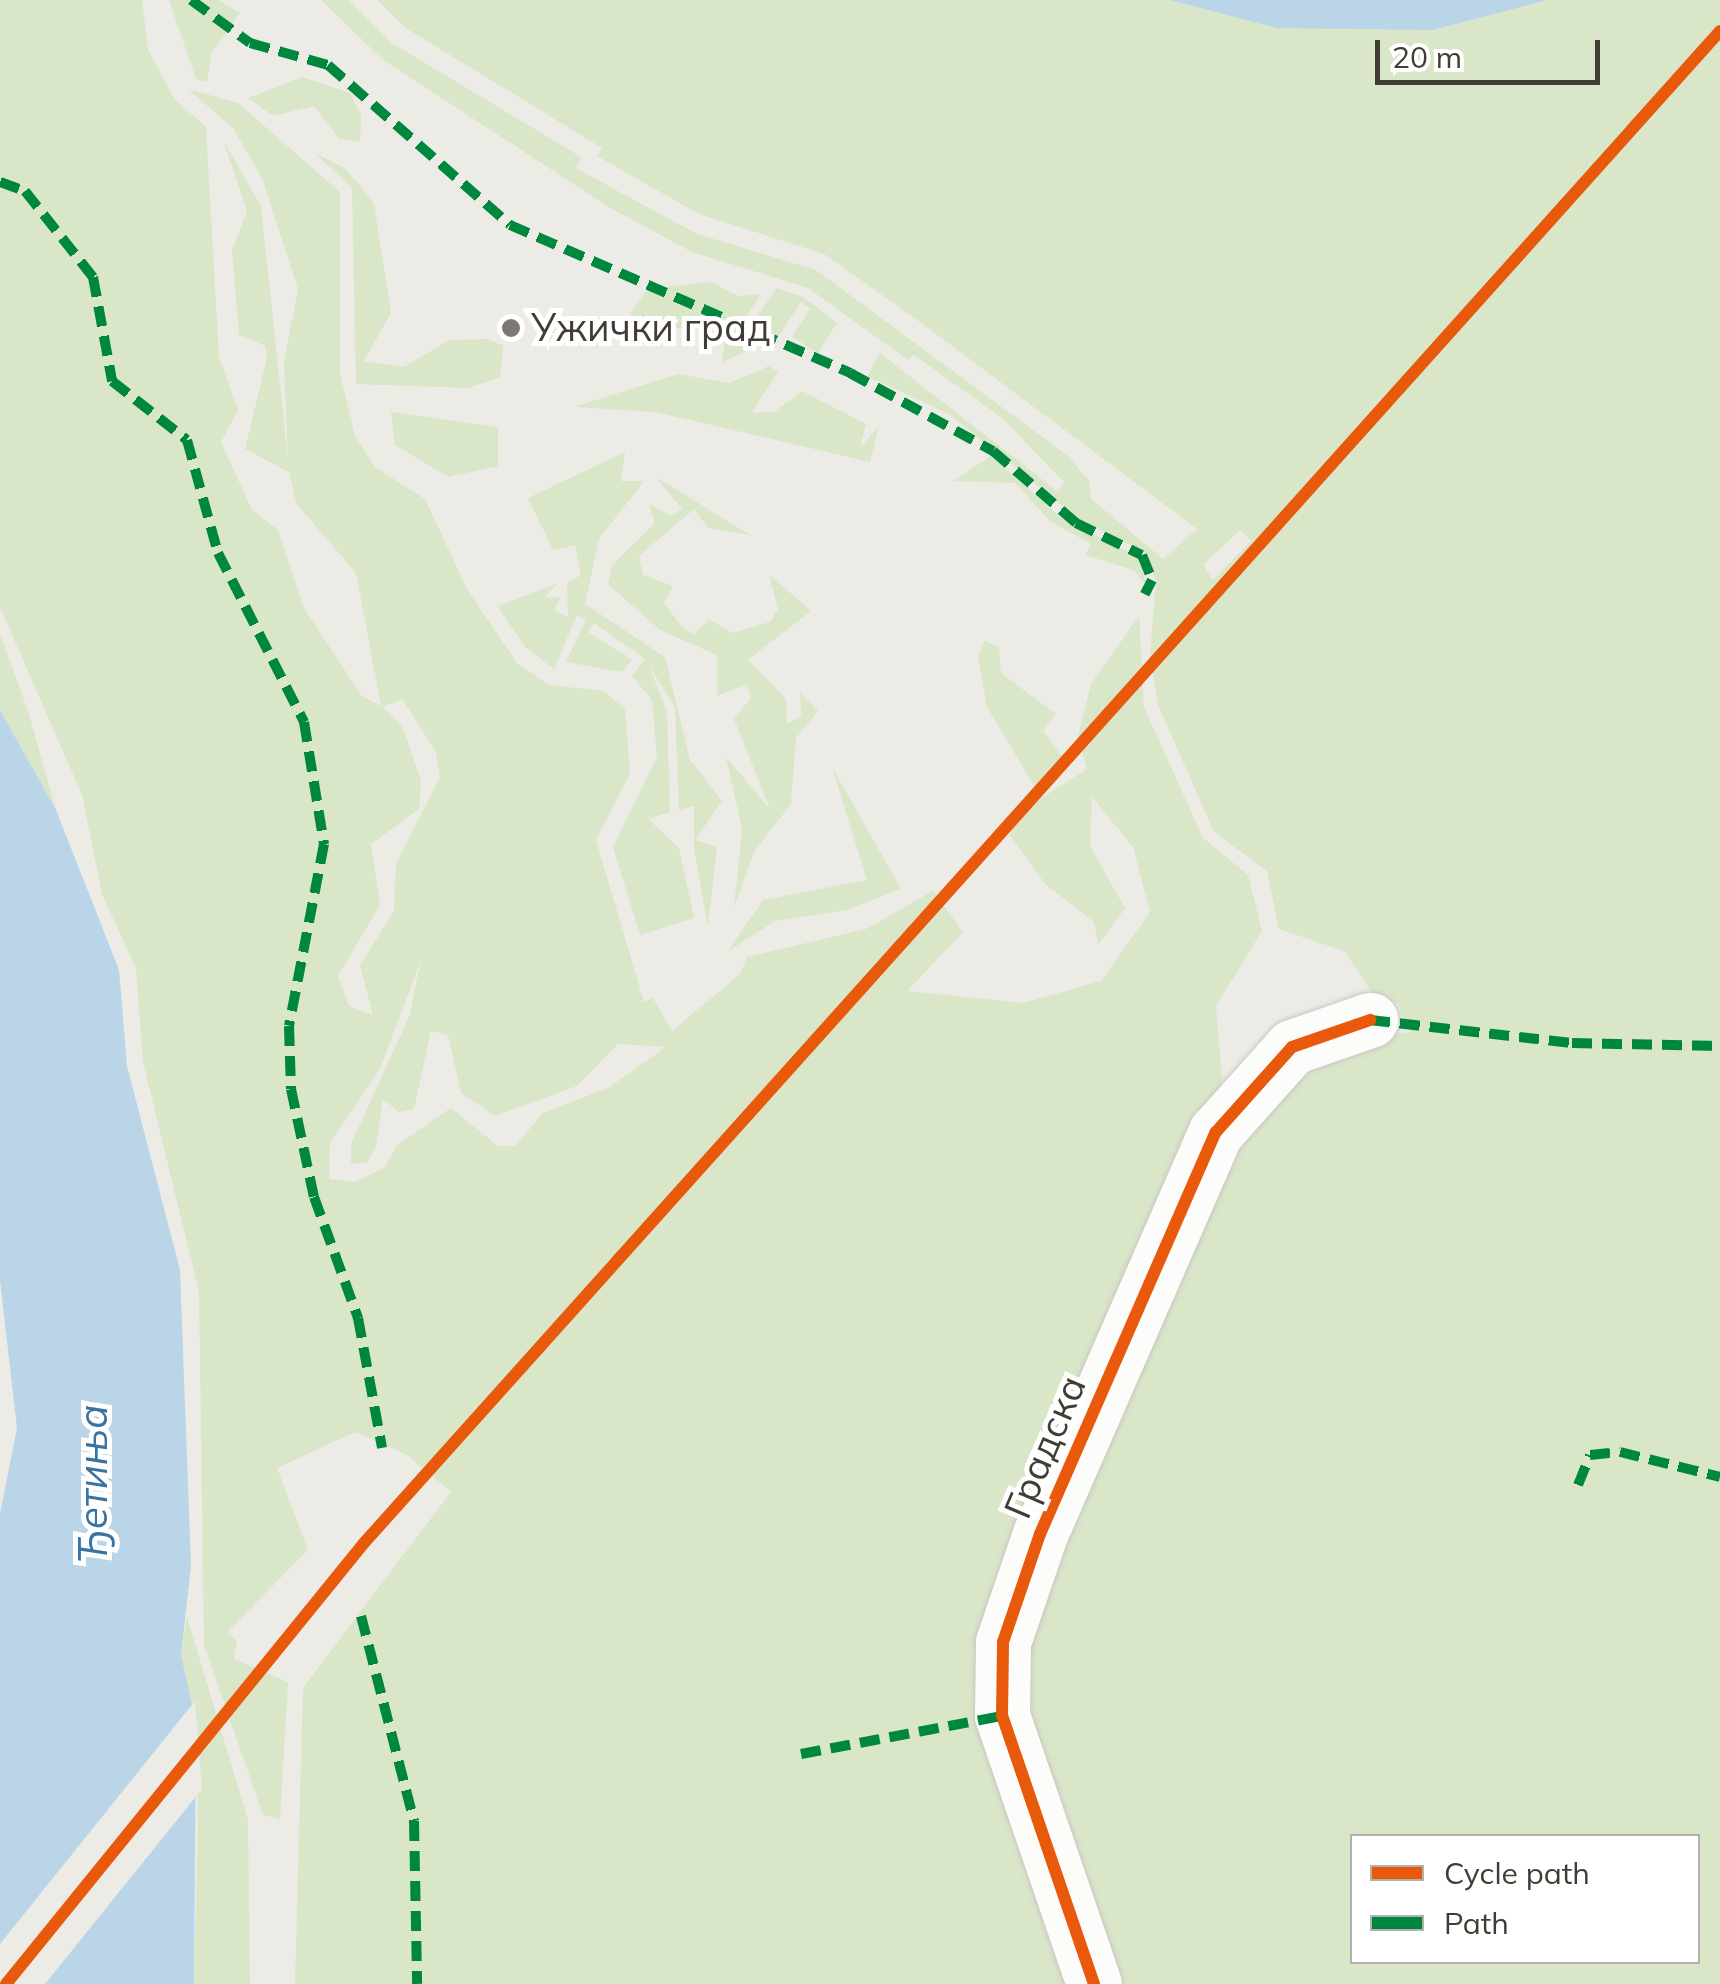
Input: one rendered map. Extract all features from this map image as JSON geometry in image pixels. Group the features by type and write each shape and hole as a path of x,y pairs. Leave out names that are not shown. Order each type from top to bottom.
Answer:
{"street":[{"name":"Градска","path":"1094,1984 1002,1716 1002,1642 1040,1534 1216,1132 1292,1047 1370,1020"}],"green space":[{"path":"0,0 142,0 148,50 175,100 206,127 219,357 238,410 221,442 252,510 278,530 304,608 361,695 381,706 356,573 296,503 289,472 245,449 267,358 265,346 239,335 232,250 247,211 223,140 261,206 288,460 284,362 298,289 262,178 233,128 188,89 238,103 340,192 340,373 355,436 375,467 425,499 467,589 517,663 549,685 604,691 625,709 630,774 596,840 644,1002 653,998 672,1031 740,974 747,957 866,929 933,891 963,932 907,991 1023,1003 1101,981 1150,912 1133,847 1092,797 1090,846 1125,908 1098,945 1094,922 1045,884 1009,834 1026,808 1087,769 1078,736 1091,684 1139,616 1144,707 1203,838 1248,875 1262,931 1216,1006 1222,1080 997,1595 1077,1984 295,1984 303,1688 451,1492 406,1454 355,1432 277,1468 308,1550 227,1632 237,1641 234,1659 288,1682 280,1819 263,1815 204,1645 199,1292 143,1062 136,968 102,894 82,795 0,607","holes":["403,700 436,752 440,777 396,864 394,911 360,965 373,1015 349,1006 338,976 380,905 371,844 419,809 421,781 403,728 382,706","421,960 409,1017 351,1144 351,1164 368,1162 376,1146 383,1099 399,1112 414,1109 431,1031 448,1035 461,1093 495,1116 577,1086 618,1044 666,1047 608,1088 543,1113 515,1146 498,1146 451,1108 397,1145 385,1167 355,1182 329,1179 330,1143 380,1069"]},
{"path":"169,0 219,0 240,13 212,52 207,82 196,79"},
{"path":"321,0 349,0 392,43 581,157 576,168 623,194 697,234 816,270 1067,455 1089,481 1091,499 1163,559 1197,529 920,322 824,254 699,214 597,156 602,148 404,27 377,0 1170,0 1277,27 1433,30 1548,0 1720,0 1720,1984 1113,1984 1021,1717 1019,1643 1231,1145 1276,1092 1320,1064 1370,1037 1410,1032 1398,1004 1373,993 1344,951 1279,929 1267,871 1214,832 1158,705 1150,656 1156,581 1144,552 1077,518 949,414 867,376 880,353 1058,492 1064,482 1002,418 914,355 908,360 808,288 692,252 607,206 382,59","holes":["1240,530 1251,541 1213,580 1203,565"]},
{"path":"302,77 350,93 361,115 360,142 339,139 314,106 273,116 248,98"},
{"path":"316,154 345,168 374,203 391,313 364,361 404,367 449,340 488,339 503,346 500,378 467,388 356,384 352,188"},
{"path":"711,282 738,296 761,294 747,315 755,319 777,288 803,297 837,323 818,353 792,337 810,309 801,302 778,337 722,362 725,338 715,329 647,328 630,313 648,289"},
{"path":"769,366 778,372 751,413 774,412 802,391 866,424 860,448 879,426 870,462 656,412 574,407 678,374 729,383"},
{"path":"391,412 498,427 498,466 448,477 395,445"},
{"path":"625,452 621,481 644,481 599,539 585,604 665,657 690,760 722,801 695,840 717,847 708,927 694,848 694,806 679,810 675,707 649,666 667,712 670,812 648,819 679,848 694,918 640,935 613,847 657,757 652,700 632,676 645,659 594,623 588,632 632,660 622,672 566,662 586,620 577,615 554,669 526,648 497,606 557,584 544,598 561,597 554,610 568,617 567,583 581,575 575,545 553,550 528,498"},
{"path":"991,456 1059,516 1138,557 1147,585 1133,570 1085,555 1091,544 1050,521 1015,483 953,481"},
{"path":"656,477 750,535 708,528 694,509 639,556 643,575 673,586 664,603 682,627 694,634 709,619 732,633 770,622 778,609 769,574 811,611 748,660 786,699 787,724 801,716 800,693 818,711 796,738 791,804 754,852 734,908 742,829 726,757 770,809 734,719 751,698 747,684 717,696 717,655 660,630 608,584 612,565 655,523 649,504 672,516 682,509"},
{"path":"0,633 29,714 56,810 0,710"},
{"path":"984,641 999,647 1001,673 1056,714 1043,731 1067,763 1034,786 987,707 978,657"},
{"path":"832,767 901,889 847,910 775,921 727,952 763,900 867,880"},
{"path":"187,1617 248,1820 250,1984 194,1984 196,1722 181,1655"}],"water":[{"path":"1170,0 1548,0 1433,30 1277,28"},
{"name":"Ђетиња","path":"0,710 56,810 119,970 127,1066 180,1270 191,1566 181,1655 196,1722 194,1984 0,1984 0,1514 17,1428 0,1280"}],"pier":[{"path":"195,1701 202,1789 45,1984 0,1984 0,1944"}],"marked path":[{"path":"191,0 250,43 328,65 510,225 850,373 993,451 1076,523 1142,555 1152,580 1145,594"},
{"path":"0,182 25,191 93,277 112,381 187,440 218,553 304,722 324,844 289,1026 291,1089 314,1197 358,1318 382,1448"},
{"path":"1370,1020 1572,1043 1720,1046"},
{"path":"1578,1485 1590,1455 1620,1452 1720,1477"},
{"path":"361,1616 414,1821 417,1984"},
{"path":"801,1754 1002,1716"}],"cycle path":[{"path":"6,1984 364,1543 1720,31"},
{"path":"1094,1984 1002,1716 1003,1642 1040,1534 1216,1132 1292,1047 1370,1020"}],"place":[{"name":"Ужички град","path":"511,328"}]}
